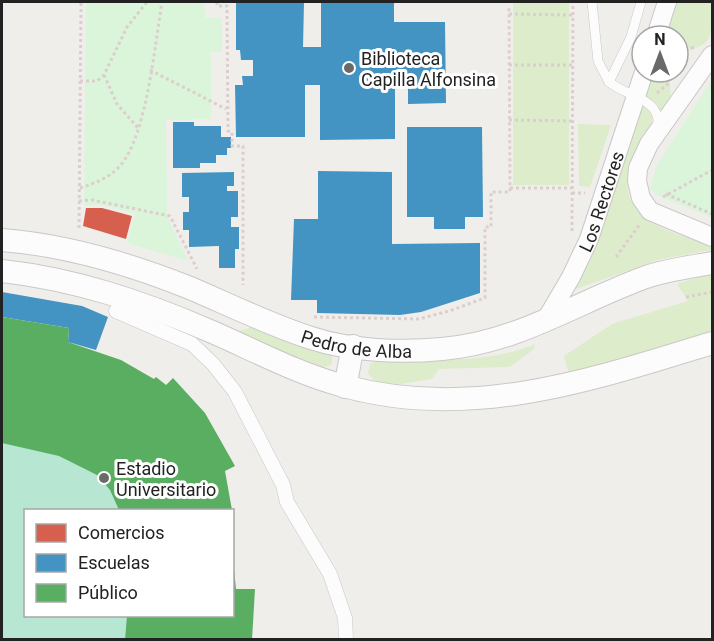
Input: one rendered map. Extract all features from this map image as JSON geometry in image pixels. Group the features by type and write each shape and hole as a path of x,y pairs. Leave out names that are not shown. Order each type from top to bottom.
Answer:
{"street":[{"path":"660,24 667,2"},
{"path":"712,55 649,144 638,168 637,181 641,198 650,210 659,216 712,237"},
{"name":"Los Rectores","path":"544,323 571,278 589,238 640,99 642,84"},
{"name":"Pedro de Alba","path":"2,240 81,253 113,262 186,287 312,339 353,346 406,350 451,348 504,338 544,323 649,276 712,263"},
{"name":"Pedro de Alba","path":"2,271 45,278 127,297 345,387 419,399 497,398 574,385 712,343"},
{"path":"116,311 192,344 213,364 235,392 284,485 288,502 330,573 345,618 346,639"},
{"path":"345,387 353,346"}],"lane":[{"path":"592,2 598,61 609,82 658,112 656,136"},
{"path":"609,82 631,37 641,2"}],"path":[{"path":"79,228 81,2"},
{"path":"80,81 97,81 104,75 127,27 147,2"},
{"path":"79,188 99,181 120,166 138,129 162,2"},
{"path":"217,2 217,6 227,6 228,132 232,132 232,146 243,146 243,285"},
{"path":"571,239 573,2"},
{"path":"314,317 419,319 449,311 485,297 485,227 491,227 491,192 510,192 509,6"},
{"path":"509,14 573,15"},
{"path":"690,49 695,47"},
{"path":"509,64 573,65"},
{"path":"150,70 227,109"},
{"path":"104,75 117,104 138,129"},
{"path":"640,99 666,84"},
{"path":"509,120 573,121"},
{"path":"659,200 712,170"},
{"path":"510,188 572,190 590,193"},
{"path":"666,194 712,214"},
{"path":"79,201 92,200 170,216 197,269"},
{"path":"616,256 644,220"},
{"path":"686,297 712,292"}],"green space":[{"path":"86,2 204,2 205,18 222,18 222,52 211,52 211,119 166,120 167,216 188,261 127,243 135,214 103,205 84,205"},
{"path":"513,2 569,2 569,185 513,185"},
{"path":"673,2 712,2 712,24 708,39 690,50 690,24 665,24"},
{"path":"712,79 712,218 657,195 650,188 656,167"},
{"path":"646,84 670,84 671,100 661,114 656,103 642,96"},
{"path":"640,102 647,104 653,117 634,153 628,175 628,193 635,207 646,218 660,227 712,246 712,250 661,259 576,289 575,286"},
{"path":"578,124 611,125 590,187 579,186"},
{"path":"712,273 712,332 569,374 564,356 612,324 688,301 677,284"},
{"path":"253,327 332,354 332,364 323,368 316,366 235,332"},
{"path":"535,344 534,349 510,367 439,369 432,379 395,385 376,383 368,373 370,364 376,361 477,358 516,351"},
{"name":"Estadio Universitario","path":"2,346 22,347 212,496 214,509 24,509 24,617 217,617 216,639 2,639"}],"building: Comercios":[{"path":"86,208 102,208 132,216 126,239 83,226"}],"building: Escuelas":[{"name":"Biblioteca Capilla Alfonsina","path":"236,2 304,2 303,47 321,47 321,2 394,2 394,22 445,22 446,103 408,104 408,82 395,82 395,139 320,140 320,85 305,85 305,137 236,137 235,85 243,85 242,76 253,76 253,60 241,60 240,50 236,50"},
{"path":"173,122 194,122 194,126 221,126 221,137 231,137 231,148 227,148 227,155 216,155 216,163 200,163 200,168 173,168"},
{"path":"407,127 482,127 483,217 465,217 465,229 434,229 434,217 407,217"},
{"path":"318,171 392,172 392,244 480,243 480,293 421,312 400,315 317,313 317,300 291,300 294,219 318,219"},
{"path":"234,172 234,186 227,186 227,191 238,191 238,217 231,217 231,227 239,227 239,249 235,249 235,268 219,268 219,246 189,247 189,230 183,230 183,212 189,212 189,197 182,197 182,173"},
{"path":"2,292 82,306 108,317 96,350 68,342 69,328 2,317"}],"building: Público":[{"name":"Estadio Universitario","path":"2,317 69,328 68,342 121,360 154,379 156,377 166,385 173,378 205,413 235,466 225,471 232,509 119,509 110,490 97,475 59,456 2,443"},
{"path":"234,569 236,589 255,589 252,640 125,640 127,617 234,617"}],"place":[{"name":"Biblioteca Capilla Alfonsina","path":"349,68"},
{"name":"Estadio Universitario","path":"104,478"}]}
